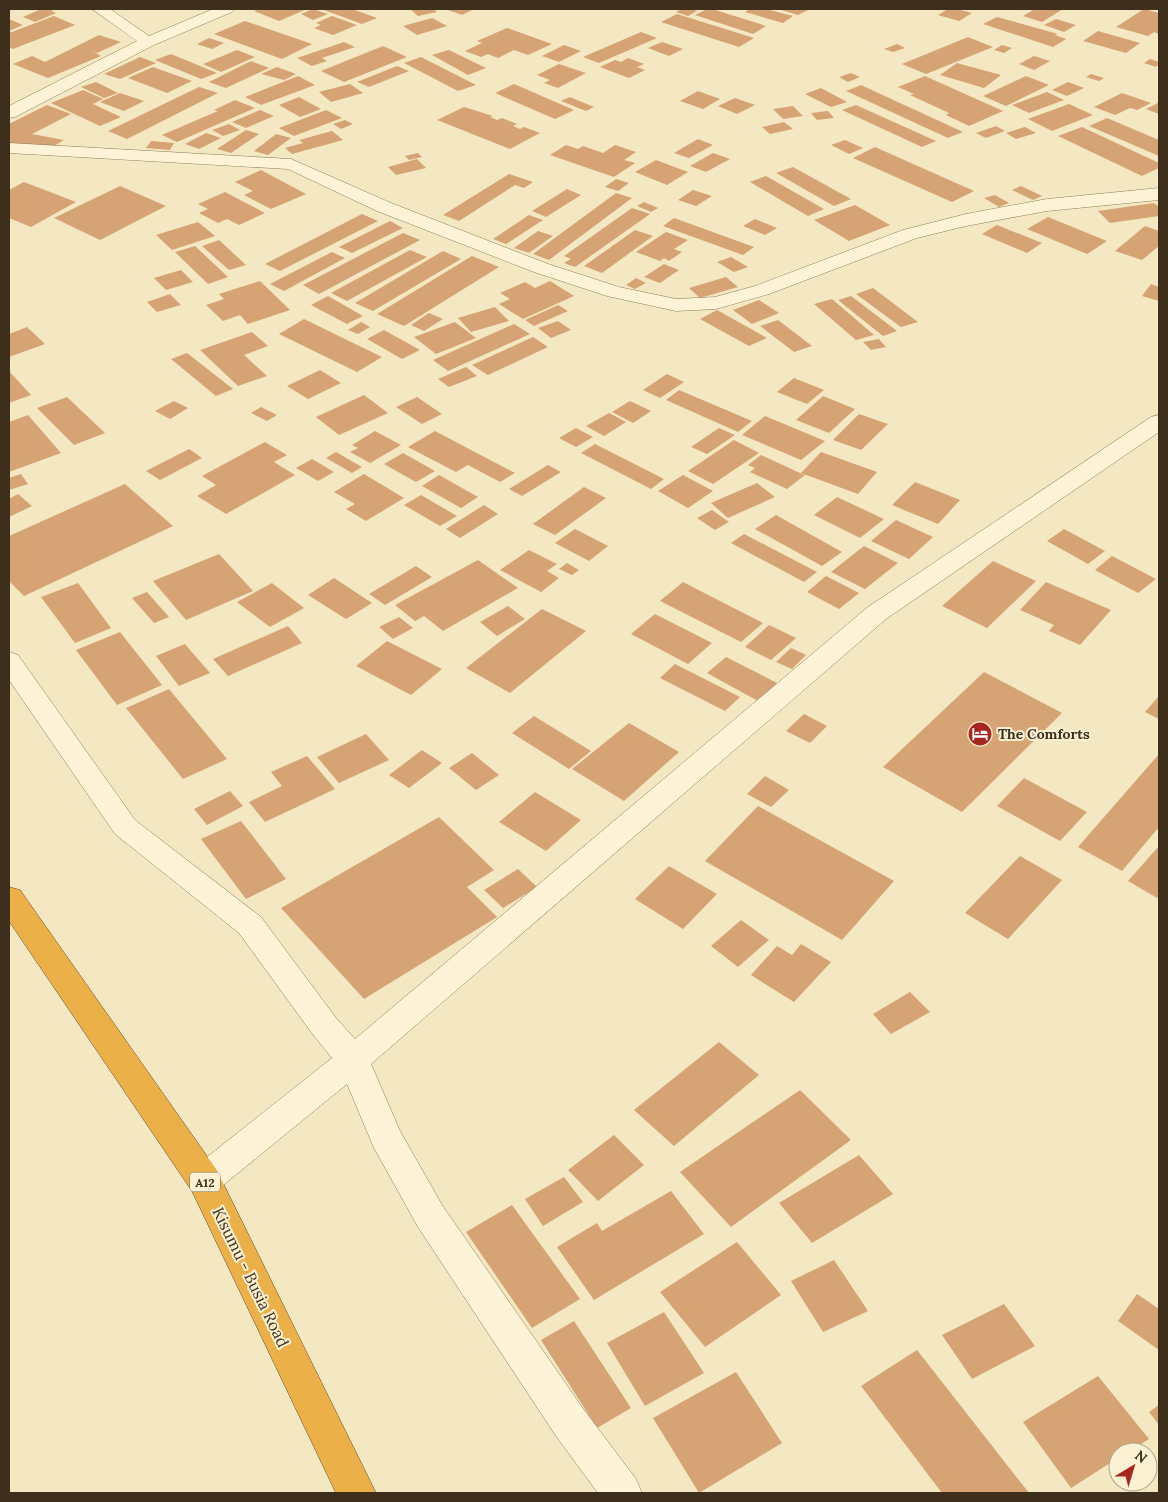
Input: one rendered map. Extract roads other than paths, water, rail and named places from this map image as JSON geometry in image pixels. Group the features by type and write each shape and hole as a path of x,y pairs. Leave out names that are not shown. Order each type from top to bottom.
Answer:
{"highway":[{"name":"Kisumu - Busia Road","path":"9,898 204,1180 356,1493"}],"street":[{"path":"100,9 148,42"},
{"path":"9,113 148,42 226,9"},
{"path":"9,148 291,164 384,207 540,268 614,292 676,305 716,303 762,290 910,234 956,222 1047,205 1159,194"},
{"path":"204,1180 353,1060 877,613 1159,422"},
{"path":"9,662 125,827 250,925 325,1027 353,1060 386,1138 430,1216 570,1423 622,1493"}],"place":[{"name":"The Comforts","path":"980,734"}]}
